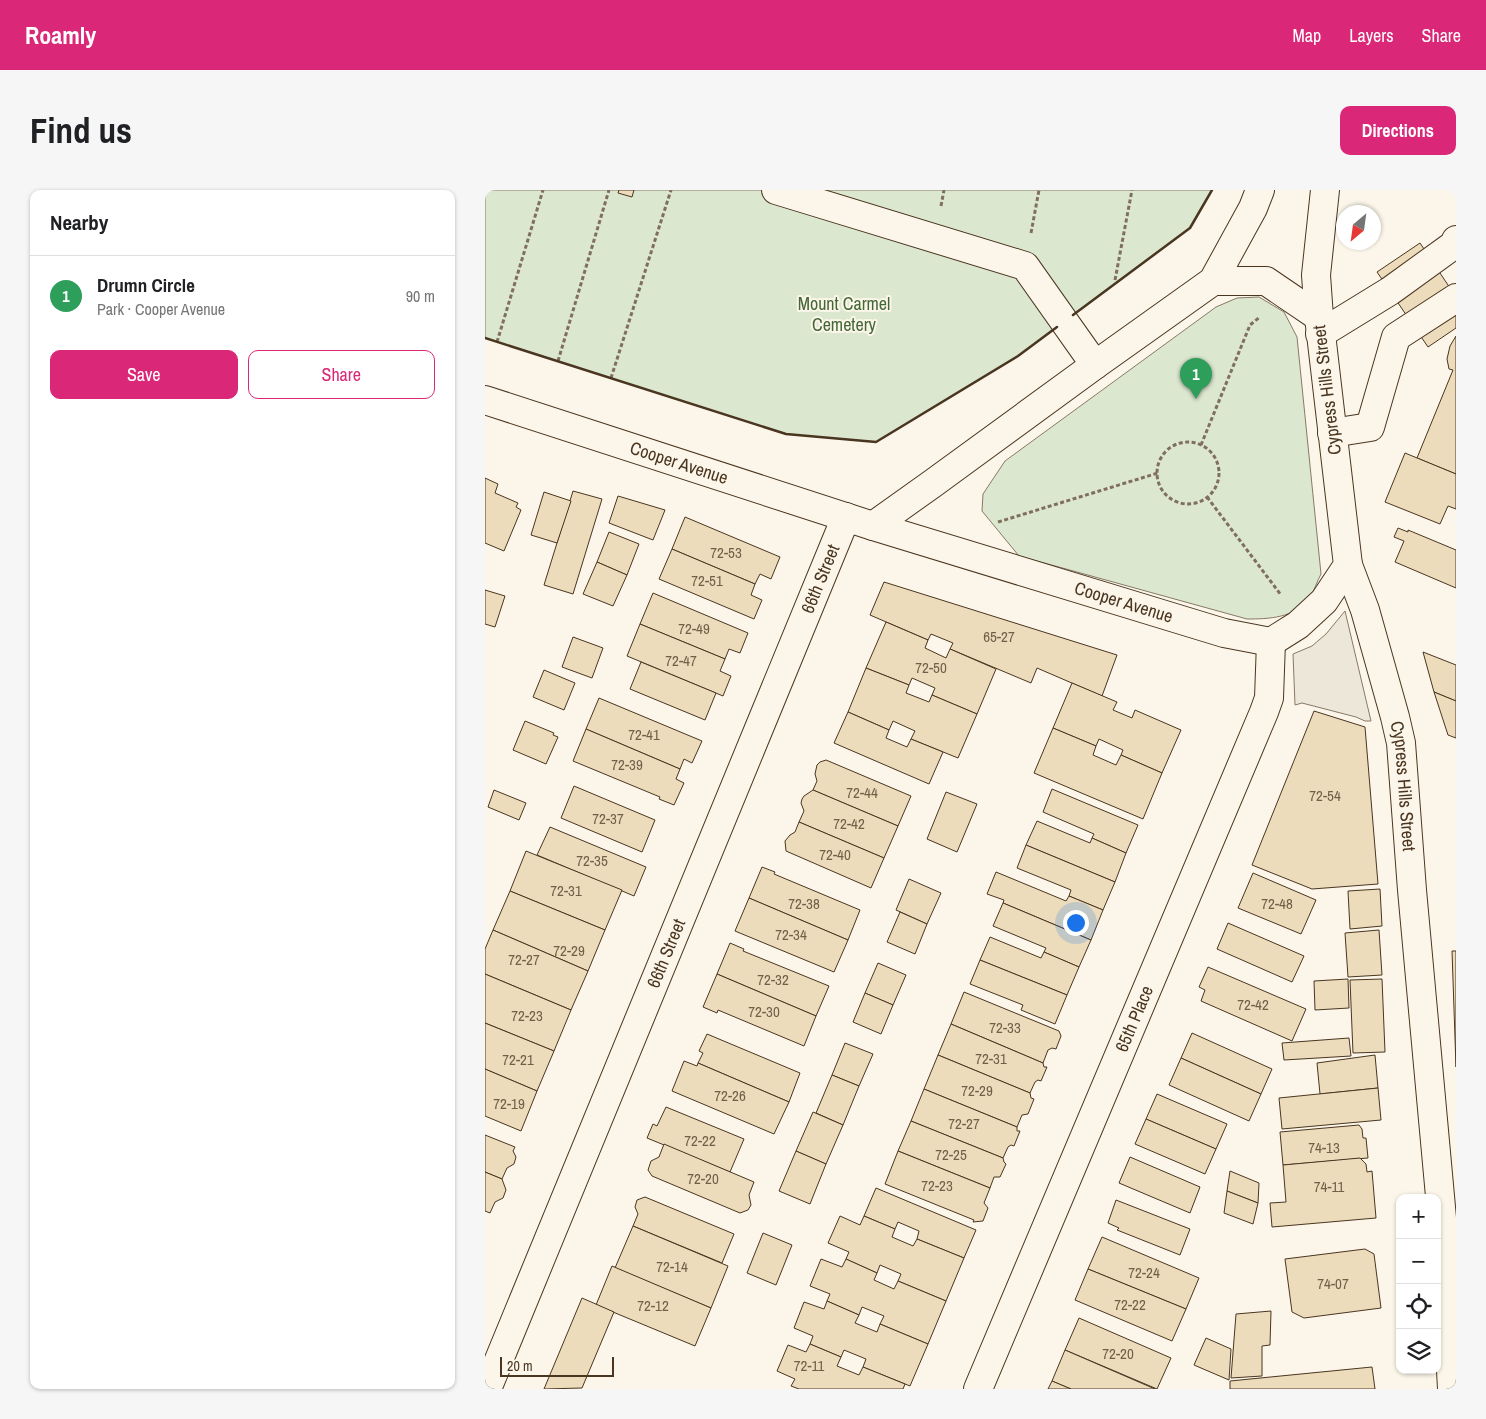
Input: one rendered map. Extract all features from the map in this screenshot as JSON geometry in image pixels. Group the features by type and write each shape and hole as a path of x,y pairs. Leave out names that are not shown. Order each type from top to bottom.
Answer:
{"street":[{"path":"776,190 835,199 1025,266 1095,365"},
{"path":"873,526 1213,281 1253,208 1260,190"},
{"name":"Cypress Hills Street","path":"1325,190 1316,275 1319,325 1348,565 1365,610 1401,743 1412,890 1450,1229 1452,1389"},
{"path":"1213,281 1267,281 1319,325 1373,302 1456,243"},
{"path":"1332,433 1370,427 1396,337 1456,298"},
{"path":"1373,302 1396,337"},
{"name":"Cooper Avenue","path":"485,400 873,526 1224,633 1271,642"},
{"name":"66th Street","path":"487,1389 846,517"},
{"path":"1271,642 1298,625 1324,601 1348,565"},
{"name":"65th Place","path":"978,1389 1264,712 1269,698 1271,642"}],"path":[{"path":"497,342 543,190"},
{"path":"558,361 609,190"},
{"path":"611,378 671,190"},
{"path":"1025,266 1039,190"},
{"path":"1115,280 1132,190"},
{"path":"1201,445 1250,325 1265,314"},
{"path":"1191,442 1201,445 1210,451 1216,460 1219,470 1219,480 1214,490 1199,502 1189,504 1171,498 1163,491 1157,473 1159,463 1164,454 1172,447 1181,443 1191,442"},
{"path":"998,522 1157,473"},
{"path":"1207,497 1285,601"}],"green space":[{"name":"Mount Carmel Cemetery","path":"485,190 1212,190 1190,228 1018,356 876,442 786,434 485,338"},
{"path":"1259,297 1284,312 1297,337 1321,574 1309,599 1289,614 1264,619 1247,619 1019,556 982,511 983,494 1005,461 1216,307 1237,298"}],"shaded area":[{"path":"1345,611 1371,721 1365,721 1302,703 1295,705 1293,654 1312,646 1326,634"}],"building":[{"path":"619,190 634,190 632,197 618,193"},
{"path":"1420,243 1456,297 1456,328 1428,347 1377,272"},
{"path":"1456,336 1456,474 1417,458 1453,370 1449,369 1447,359 1450,346"},
{"path":"1405,453 1456,474 1456,509 1448,506 1440,524 1385,502"},
{"path":"485,478 498,484 495,493 518,503 516,507 521,510 504,551 485,543"},
{"path":"573,491 602,499 573,594 544,585"},
{"path":"544,492 571,501 557,543 531,535"},
{"path":"618,496 665,510 653,540 609,523"},
{"path":"685,517 780,557 771,579 760,574 755,584 672,549"},
{"path":"1398,528 1408,532 1408,530 1456,550 1456,588 1395,562 1404,541 1394,537"},
{"path":"609,532 639,544 627,575 597,562"},
{"path":"672,549 755,584 751,595 762,600 754,619 659,579"},
{"path":"597,562 627,575 613,606 583,594"},
{"path":"884,582 1117,655 1102,696 1037,668 1031,683 950,649 953,643 931,634 928,640 870,615"},
{"path":"485,590 505,596 495,627 485,624"},
{"path":"653,593 748,633 740,653 729,649 725,659 640,624"},
{"path":"886,622 928,640 925,648 946,658 950,649 996,669 977,714 932,695 935,688 912,678 909,685 866,668"},
{"path":"640,624 725,659 720,671 731,676 723,696 627,656"},
{"path":"573,637 603,648 592,678 562,667"},
{"path":"1423,652 1456,665 1456,701 1434,692"},
{"path":"641,662 716,693 705,720 630,689"},
{"path":"866,668 909,685 906,693 929,702 932,695 977,714 958,758 911,739 915,731 893,721 889,730 848,712"},
{"path":"544,670 575,683 564,710 533,697"},
{"path":"1072,683 1117,702 1113,710 1132,718 1135,710 1181,730 1162,773 1121,755 1123,750 1099,739 1096,746 1053,728"},
{"path":"1434,692 1456,701 1456,738 1448,735"},
{"path":"599,698 702,741 692,763 684,759 680,769 586,729"},
{"path":"1314,711 1365,727 1378,884 1312,889 1252,865"},
{"path":"848,712 889,730 886,738 907,747 911,739 943,752 929,784 834,743"},
{"path":"525,721 554,733 553,735 558,737 546,764 513,750"},
{"path":"1053,728 1096,746 1093,755 1116,765 1121,755 1162,773 1143,819 1034,773"},
{"path":"586,729 680,769 676,779 684,783 674,805 659,799 660,797 573,761"},
{"path":"826,760 911,796 898,826 813,790 817,781 815,774 817,765"},
{"path":"574,786 655,820 642,852 561,818"},
{"path":"1052,789 1138,825 1126,853 1092,838 1094,834 1043,812"},
{"path":"494,790 526,803 519,820 488,807"},
{"path":"813,790 898,826 884,858 799,822 804,811 801,803 802,799"},
{"path":"946,792 977,804 957,852 927,839"},
{"path":"1037,821 1090,843 1092,838 1126,853 1115,882 1026,845"},
{"path":"799,822 884,858 871,888 786,851 785,841 795,832"},
{"path":"550,827 646,867 634,896 537,855"},
{"path":"1026,845 1115,882 1103,910 1069,896 1071,890 1017,868"},
{"path":"526,851 622,890 605,930 510,891"},
{"path":"762,867 775,872 774,874 860,910 848,940 749,898"},
{"path":"996,872 1066,901 1069,896 1103,910 1091,940 1003,903 1004,900 987,894"},
{"path":"1253,873 1316,900 1301,934 1238,908"},
{"path":"909,879 941,893 927,924 896,910"},
{"path":"1380,889 1382,926 1350,929 1348,891"},
{"path":"510,891 605,930 588,971 493,930"},
{"path":"749,898 848,940 834,972 735,931"},
{"path":"1003,903 1091,940 1079,967 1044,952 1046,948 993,926"},
{"path":"900,912 927,924 915,954 887,942"},
{"path":"1228,923 1304,956 1292,982 1217,949"},
{"path":"493,930 588,971 571,1010 485,974 485,949"},
{"path":"1379,930 1382,975 1348,977 1345,933"},
{"path":"990,937 1041,958 1044,952 1079,967 1067,995 980,960"},
{"path":"730,943 744,949 743,951 829,986 816,1016 717,974"},
{"path":"1452,951 1456,951 1456,1067"},
{"path":"980,960 1067,995 1055,1024 1021,1010 1023,1005 970,984"},
{"path":"878,963 906,975 893,1005 865,993"},
{"path":"1208,967 1306,1009 1292,1041 1201,1001 1205,990 1199,987"},
{"path":"485,974 571,1010 554,1051 485,1023"},
{"path":"717,974 816,1016 804,1046 718,1010 717,1013 703,1007"},
{"path":"1348,979 1349,1008 1315,1010 1314,981"},
{"path":"1382,979 1385,1052 1353,1053 1350,980"},
{"path":"964,992 1059,1031 1061,1036 1056,1049 1048,1050 1043,1063 951,1024"},
{"path":"865,993 893,1005 881,1034 853,1022"},
{"path":"485,1023 554,1051 537,1091 485,1069"},
{"path":"951,1024 1043,1063 1044,1067 1047,1067 1041,1081 1035,1082 1030,1093 938,1055"},
{"path":"1192,1033 1272,1069 1261,1094 1181,1058"},
{"path":"707,1034 800,1073 789,1102 698,1063 703,1053 699,1051"},
{"path":"1349,1038 1351,1056 1284,1060 1282,1043"},
{"path":"845,1043 873,1054 859,1086 832,1075"},
{"path":"938,1055 1030,1093 1031,1098 1034,1099 1028,1114 1022,1115 1017,1127 924,1089"},
{"path":"1375,1055 1378,1088 1320,1094 1317,1063"},
{"path":"1181,1058 1261,1094 1249,1121 1169,1085"},
{"path":"684,1061 697,1066 698,1063 789,1102 774,1134 672,1091"},
{"path":"485,1069 537,1091 521,1131 485,1116"},
{"path":"832,1075 859,1086 843,1125 816,1113"},
{"path":"1378,1088 1381,1120 1282,1129 1279,1098"},
{"path":"924,1089 1017,1127 1017,1131 1020,1131 1014,1146 1008,1147 1003,1158 911,1121"},
{"path":"1157,1094 1227,1124 1216,1149 1146,1119"},
{"path":"666,1107 744,1139 730,1172 647,1138 653,1124 657,1126"},
{"path":"813,1112 843,1125 826,1164 796,1151"},
{"path":"1146,1119 1216,1149 1205,1174 1135,1144"},
{"path":"911,1121 1003,1158 1006,1164 1000,1177 994,1177 990,1188 898,1151"},
{"path":"1359,1125 1362,1129 1363,1138 1366,1138 1368,1158 1283,1165 1280,1132"},
{"path":"485,1135 515,1147 513,1151 516,1157 514,1164 507,1168 502,1179 485,1172"},
{"path":"664,1144 754,1182 749,1195 751,1205 748,1210 740,1213 652,1176 648,1170 651,1161 659,1157"},
{"path":"796,1151 826,1164 810,1204 779,1191"},
{"path":"898,1151 990,1188 984,1203 988,1208 983,1221 973,1222 974,1220 885,1184"},
{"path":"1130,1157 1200,1187 1190,1213 1119,1183"},
{"path":"1360,1158 1366,1164 1367,1172 1372,1171 1376,1218 1272,1227 1270,1203 1286,1202 1283,1165"},
{"path":"1230,1171 1259,1183 1258,1203 1227,1191"},
{"path":"485,1172 502,1179 506,1190 503,1198 495,1202 490,1213 485,1211"},
{"path":"876,1188 976,1230 964,1258 917,1239 919,1231 898,1222 895,1229 864,1216"},
{"path":"1227,1191 1258,1203 1253,1224 1224,1213"},
{"path":"645,1197 734,1234 722,1263 633,1226 638,1214 635,1207 637,1200"},
{"path":"1116,1200 1190,1229 1180,1255 1117,1230 1119,1228 1108,1223"},
{"path":"840,1216 860,1225 864,1216 895,1229 892,1237 913,1246 917,1239 964,1258 946,1301 898,1281 901,1274 880,1265 877,1273 846,1259 849,1252 828,1243"},
{"path":"633,1226 728,1266 711,1308 615,1268"},
{"path":"763,1233 792,1245 776,1285 747,1273"},
{"path":"1102,1237 1199,1278 1186,1309 1088,1269"},
{"path":"1365,1249 1374,1254 1381,1308 1304,1318 1292,1312 1285,1259"},
{"path":"821,1259 842,1267 846,1259 877,1273 874,1280 894,1289 898,1281 946,1301 928,1344 880,1324 884,1316 862,1307 859,1315 827,1301 830,1294 810,1286"},
{"path":"612,1266 711,1308 695,1346 596,1305"},
{"path":"1088,1269 1186,1309 1172,1341 1075,1300"},
{"path":"582,1298 614,1312 582,1388 544,1389"},
{"path":"827,1301 859,1315 855,1323 877,1332 880,1324 928,1344 910,1386 863,1367 866,1359 844,1350 841,1357 810,1344 813,1336 794,1328 804,1302 824,1309"},
{"path":"1271,1311 1270,1345 1262,1346 1262,1376 1231,1378 1236,1314"},
{"path":"1079,1318 1171,1358 1157,1389 1065,1350"},
{"path":"1206,1338 1231,1349 1229,1380 1194,1365"},
{"path":"810,1344 841,1357 837,1366 859,1375 863,1367 905,1384 903,1389 799,1389 791,1386 795,1379 777,1371 788,1345 806,1352"},
{"path":"1065,1350 1155,1389 1071,1389 1052,1381"},
{"path":"1372,1367 1375,1389 1230,1389 1230,1381"},
{"path":"1052,1381 1071,1389 1048,1389"}],"wall":[{"path":"1073,315 1190,228 1212,190"},
{"path":"485,338 786,434 876,442 1018,356 1057,327"}],"place":[{"name":"Drumn Circle","path":"1196,399"}]}
